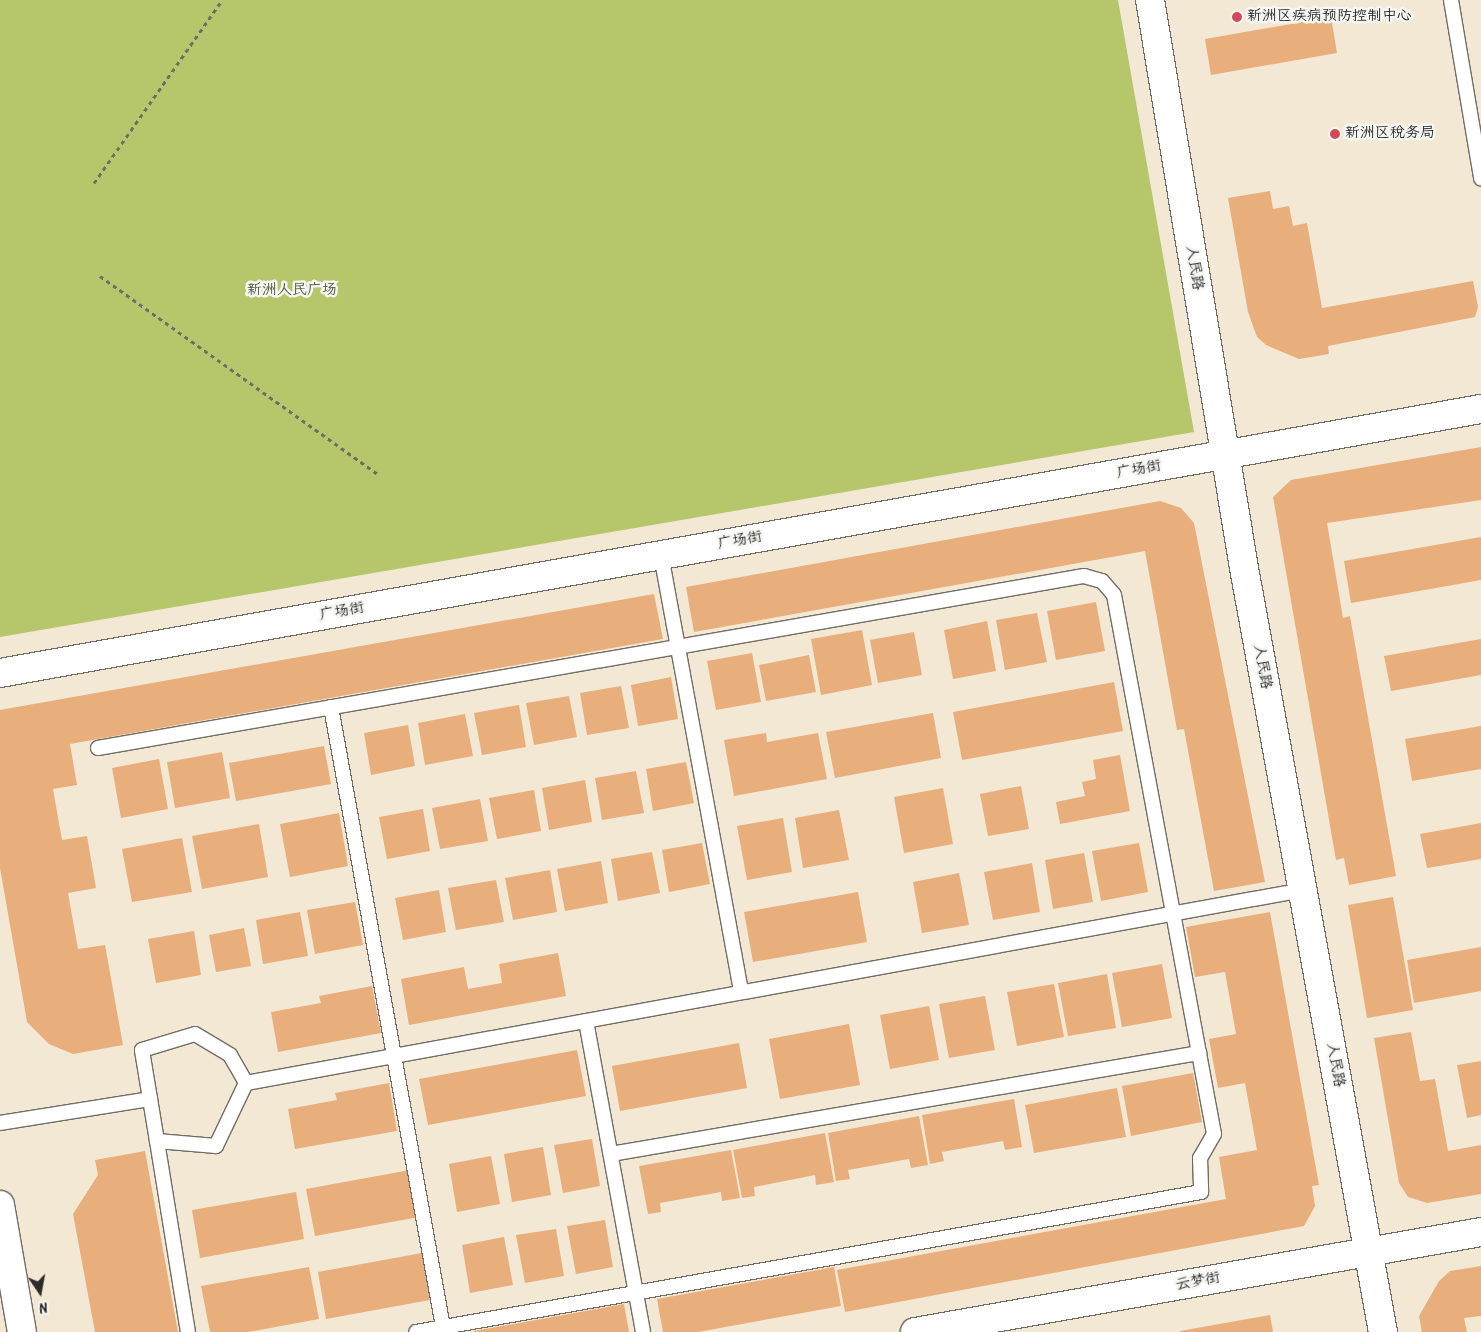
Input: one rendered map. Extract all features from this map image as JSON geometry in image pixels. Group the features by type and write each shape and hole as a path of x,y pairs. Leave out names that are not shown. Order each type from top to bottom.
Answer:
{"street":[{"name":"人民路","path":"1150,0 1226,455 1383,1332"},
{"name":"广场街","path":"0,673 1481,409"},
{"path":"0,1205 22,1332"},
{"name":"云梦街","path":"915,1332 1481,1232"}],"lane":[{"path":"1451,0 1481,178"},
{"path":"661,555 741,992"},
{"path":"98,748 1084,576 1102,580 1114,595 1214,1134 1200,1158 1201,1192 416,1332"},
{"path":"331,707 443,1327"},
{"path":"246,1083 1303,890"},
{"path":"586,1021 643,1332"},
{"path":"188,1332 142,1050 194,1034 230,1054 246,1083"},
{"path":"611,1154 1199,1053"},
{"path":"157,1141 216,1146 246,1083"},
{"path":"0,1123 150,1099"}],"path":[{"path":"94,183 222,0"},
{"path":"100,276 378,474"}],"green space":[{"name":"新洲人民广场","path":"0,0 1118,0 1194,432 0,637"}],"building":[{"path":"1331,17 1337,53 1211,75 1205,39"},
{"path":"1270,191 1273,209 1289,206 1293,226 1307,223 1322,308 1473,281 1478,307 1475,317 1328,346 1329,354 1299,359 1266,345 1257,337 1248,312 1228,198"},
{"path":"1481,447 1481,500 1327,523 1343,618 1350,616 1396,876 1349,885 1344,858 1336,860 1273,497 1291,480"},
{"path":"1160,501 1181,508 1194,523 1265,882 1214,891 1184,729 1177,730 1145,551 694,632 686,587"},
{"path":"1481,537 1481,580 1351,603 1344,561"},
{"path":"654,594 663,639 70,744 77,785 53,789 62,840 87,836 96,888 68,893 78,949 105,945 123,1045 73,1054 49,1044 27,1022 0,868 0,710"},
{"path":"1096,602 1105,651 1056,660 1047,611"},
{"path":"1037,613 1047,662 1005,670 996,620"},
{"path":"987,621 996,671 953,679 944,630"},
{"path":"862,630 872,685 821,695 811,639"},
{"path":"914,632 922,675 878,683 870,640"},
{"path":"1481,639 1481,675 1391,691 1384,656"},
{"path":"752,653 761,702 716,710 707,661"},
{"path":"809,655 816,692 766,701 759,665"},
{"path":"671,677 678,719 638,726 631,685"},
{"path":"1114,682 1123,731 962,760 953,712"},
{"path":"621,686 629,728 587,735 580,693"},
{"path":"569,696 577,737 534,745 526,703"},
{"path":"519,705 526,747 482,755 474,713"},
{"path":"933,713 941,758 835,778 826,732"},
{"path":"465,714 473,756 425,765 418,723"},
{"path":"408,725 415,766 371,775 364,733"},
{"path":"1481,726 1481,769 1412,781 1405,739"},
{"path":"766,733 767,742 818,733 827,779 734,796 724,740"},
{"path":"324,746 331,784 236,801 229,763"},
{"path":"222,752 230,798 175,808 167,762"},
{"path":"1120,755 1130,811 1060,824 1056,802 1085,796 1082,782 1096,779 1093,760"},
{"path":"159,759 168,809 121,818 112,768"},
{"path":"686,762 694,803 653,811 646,769"},
{"path":"636,771 644,813 602,820 595,778"},
{"path":"585,780 592,822 549,830 542,788"},
{"path":"1021,786 1029,829 988,836 980,794"},
{"path":"943,788 953,844 904,853 894,797"},
{"path":"534,790 541,831 497,839 489,798"},
{"path":"480,799 488,841 440,849 432,808"},
{"path":"423,809 430,851 387,859 379,817"},
{"path":"839,810 849,860 803,868 795,818"},
{"path":"339,813 348,866 290,877 280,824"},
{"path":"783,818 792,872 747,880 737,826"},
{"path":"1481,823 1481,859 1427,868 1420,834"},
{"path":"259,824 268,877 202,889 192,836"},
{"path":"182,838 192,892 132,902 122,849"},
{"path":"702,843 710,884 669,892 662,850"},
{"path":"1139,843 1148,892 1101,901 1092,851"},
{"path":"652,852 660,893 618,901 611,859"},
{"path":"1084,853 1093,902 1053,909 1045,860"},
{"path":"601,861 608,903 565,911 557,869"},
{"path":"1032,863 1040,912 993,920 984,872"},
{"path":"550,870 557,912 513,920 505,878"},
{"path":"959,873 969,925 922,933 913,882"},
{"path":"496,880 504,922 456,930 448,888"},
{"path":"439,890 446,932 403,940 395,898"},
{"path":"858,892 867,942 753,962 744,912"},
{"path":"1393,897 1413,1010 1367,1018 1348,905"},
{"path":"355,902 363,945 315,954 307,910"},
{"path":"300,912 308,956 263,964 256,920"},
{"path":"1270,912 1319,1185 1312,1186 1315,1206 1304,1226 845,1312 837,1270 1226,1199 1219,1157 1257,1150 1245,1083 1218,1088 1209,1039 1236,1034 1225,972 1195,977 1186,927"},
{"path":"244,928 251,966 216,972 209,935"},
{"path":"194,931 201,975 156,983 148,939"},
{"path":"1481,947 1481,991 1414,1003 1407,960"},
{"path":"558,953 566,996 409,1025 401,979 464,967 468,989 502,983 499,964"},
{"path":"1162,964 1172,1018 1122,1027 1112,973"},
{"path":"1107,974 1116,1028 1068,1036 1058,983"},
{"path":"1054,984 1064,1037 1017,1046 1007,992"},
{"path":"372,986 381,1033 278,1052 271,1012 321,1003 319,996"},
{"path":"985,996 995,1050 949,1058 939,1004"},
{"path":"929,1006 939,1060 890,1069 880,1015"},
{"path":"849,1024 860,1085 780,1099 769,1039"},
{"path":"1411,1032 1420,1081 1435,1079 1448,1151 1481,1145 1481,1194 1427,1203 1408,1197 1399,1183 1374,1038"},
{"path":"739,1043 747,1088 620,1111 612,1066"},
{"path":"577,1050 586,1096 428,1125 419,1079"},
{"path":"1481,1061 1481,1115 1467,1118 1457,1065"},
{"path":"1193,1073 1202,1122 1131,1136 1122,1086"},
{"path":"389,1083 397,1131 295,1149 288,1109 337,1100 335,1093"},
{"path":"1117,1088 1126,1137 1034,1153 1025,1105"},
{"path":"1014,1099 1022,1147 1005,1150 1003,1141 942,1152 944,1161 930,1164 922,1115"},
{"path":"919,1116 928,1165 911,1168 909,1159 848,1170 850,1179 836,1181 828,1133"},
{"path":"825,1133 834,1182 816,1185 815,1175 754,1187 755,1196 742,1198 733,1150"},
{"path":"592,1139 600,1186 563,1193 554,1145"},
{"path":"543,1147 551,1195 512,1202 504,1154"},
{"path":"731,1150 740,1198 722,1201 721,1192 660,1203 661,1212 648,1214 639,1166"},
{"path":"145,1151 178,1332 95,1332 73,1214 98,1175 95,1160"},
{"path":"491,1156 500,1204 457,1212 449,1164"},
{"path":"410,1170 419,1217 315,1236 306,1189"},
{"path":"296,1192 304,1239 200,1258 192,1210"},
{"path":"605,1220 613,1267 576,1274 567,1226"},
{"path":"556,1229 564,1276 525,1283 516,1235"},
{"path":"504,1237 513,1285 470,1293 462,1245"},
{"path":"422,1253 430,1300 326,1319 318,1272"},
{"path":"1481,1266 1481,1316 1464,1318 1467,1332 1422,1332 1419,1316 1439,1281 1450,1271"},
{"path":"309,1267 319,1319 248,1332 210,1332 201,1286"},
{"path":"834,1267 841,1306 698,1332 663,1332 657,1299"},
{"path":"624,1304 629,1332 474,1332 474,1331"},
{"path":"1270,1315 1273,1332 1180,1332 1180,1331"}],"place":[{"name":"新洲区疾病预防控制中心","path":"1237,17"},
{"name":"新洲区税务局","path":"1335,134"}]}
